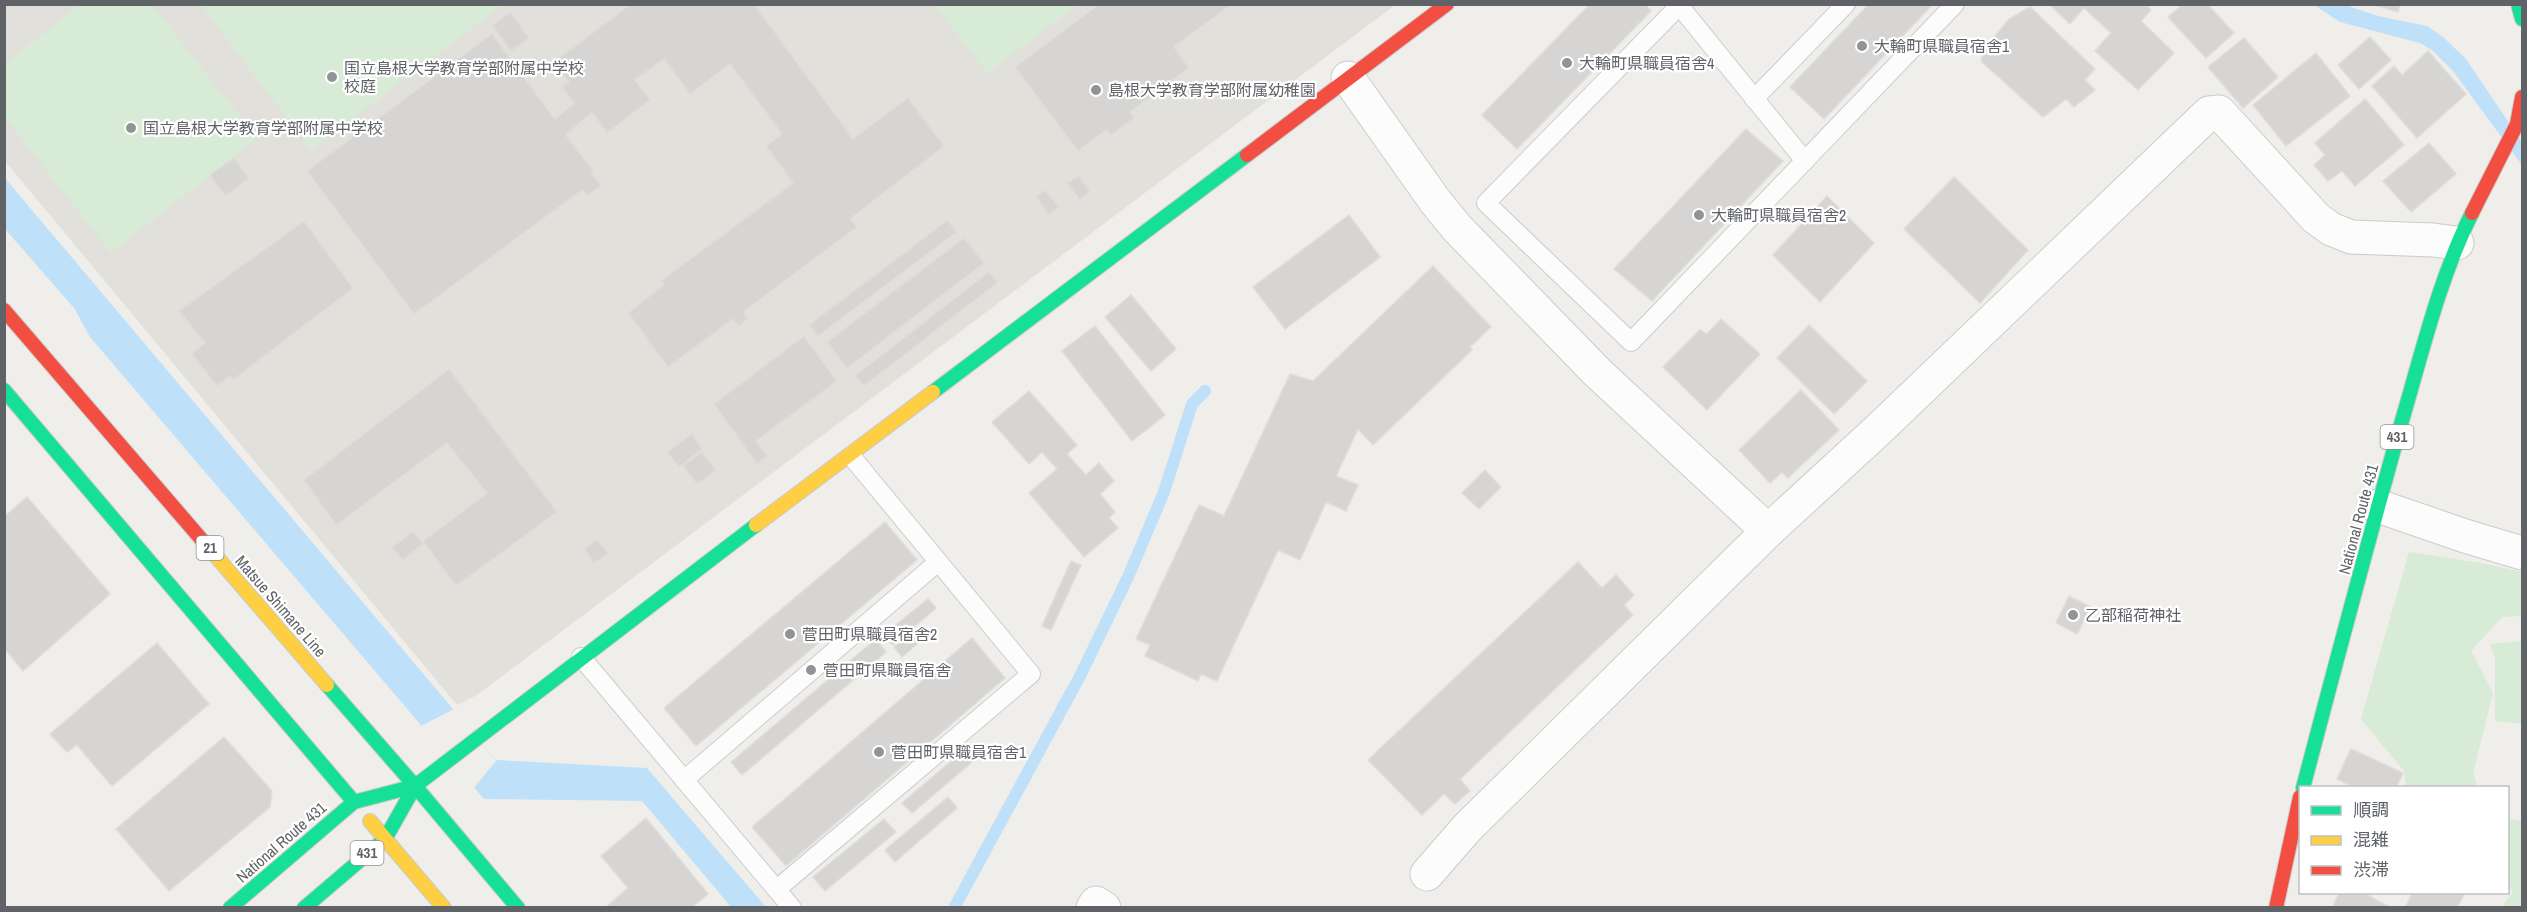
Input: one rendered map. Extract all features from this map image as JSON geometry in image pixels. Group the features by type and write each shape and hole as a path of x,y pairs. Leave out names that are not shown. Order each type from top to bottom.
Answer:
{"main road":[{"path":"518,908 415,786 581,657 851,456 1447,4"},
{"path":"2518,4 2523,19"},
{"name":"National Route 431","path":"2304,786 2378,506 2429,327 2457,243 2517,124 2523,97"},
{"name":"Matsue Shimane Line","path":"4,310 415,786"},
{"path":"4,390 354,802"},
{"name":"National Route 431","path":"230,908 354,802 415,786"},
{"name":"431","path":"304,908 385,839 415,786"},
{"name":"431","path":"354,802 444,908"},
{"path":"2276,908 2299,806"}],"street":[{"path":"1348,78 1435,201 1457,228 1598,372 1768,531"},
{"path":"1426,874 1467,828 1768,531 1886,423 2209,113 2219,112 2316,218 2331,229 2351,237 2457,243"},
{"path":"2378,506 2465,537 2523,553"},
{"path":"1093,908 1096,903 1104,908"}],"lane":[{"path":"1754,99 1846,4"},
{"path":"1805,161 1678,5 1486,203 1630,342 1805,161 1955,4"},
{"path":"777,889 1031,674 851,456"},
{"path":"684,780 938,562"},
{"path":"581,657 792,908"}],"shaded area":[{"path":"4,5 1395,5 477,695 457,705 5,161"}],"green space":[{"name":"国立島根大学教育学部附属中学校","path":"80,5 152,5 257,138 111,253 5,117 5,64"},
{"name":"国立島根大学教育学部附属中学校 校庭","path":"201,5 503,5 311,150"},
{"path":"935,5 1077,5 987,73"},
{"path":"2409,552 2522,572 2522,616 2502,617 2471,651 2493,693 2473,773 2478,786 2406,786 2404,771 2361,719"},
{"path":"2522,641 2522,724 2495,721 2495,658 2490,644"},
{"path":"2509,819 2522,821 2522,907 2502,907 2513,892 2509,886"}],"water":[{"path":"2314,5 2345,5 2378,16 2427,26 2443,37 2466,59 2522,142 2522,165 2453,71 2432,50 2420,43 2340,22"},
{"path":"4,177 496,760 647,768 766,907 731,907 642,801 484,799 90,337 74,308 5,229"}],"pier":[{"path":"454,709 496,761 474,788 421,726"}],"building":[{"name":"国立島根大学教育学部附属中学校","path":"631,4 754,4 853,139 908,98 944,146 850,219 857,227 743,312 748,318 739,326 733,319 668,367 628,313 664,285 661,281 793,183 766,146 782,134 730,64 690,94 664,59 635,80 650,100 607,133 592,112 566,135 594,172 592,173 601,186 587,196 582,190 414,314 307,171 492,34 555,119 574,103 562,87 569,82 554,62"},
{"name":"島根大学教育学部附属幼稚園","path":"1099,4 1232,4 1174,47 1189,68 1130,112 1134,118 1111,135 1106,130 1078,151 1015,67"},
{"name":"大輪町県職員宿舎4","path":"1590,4 1645,4 1651,11 1517,149 1482,115"},
{"name":"大輪町県職員宿舎1","path":"1869,4 1933,4 1824,119 1790,87"},
{"path":"2049,4 2146,4 2151,10 2141,21 2174,53 2138,90 2095,51 2111,33 2084,8 2070,24"},
{"path":"2183,4 2207,4 2234,33 2206,58 2168,17"},
{"path":"2371,4 2400,4 2398,12"},
{"path":"2030,7 2095,69 2085,80 2095,90 2074,107 2066,99 2043,117 1981,61 1985,48 2009,19"},
{"path":"511,12 529,38 511,51 492,25"},
{"path":"2370,37 2391,60 2359,89 2338,65"},
{"path":"2244,38 2278,77 2243,108 2208,67"},
{"path":"2428,51 2466,94 2417,138 2372,86 2394,66 2402,75"},
{"path":"2316,53 2350,96 2286,146 2253,105"},
{"path":"2365,99 2404,145 2355,186 2342,171 2328,181 2314,165 2325,155 2315,143"},
{"name":"大輪町県職員宿舎2","path":"1746,129 1783,161 1652,301 1614,269"},
{"path":"2429,143 2456,174 2411,212 2383,181"},
{"path":"234,158 249,178 225,196 210,175"},
{"path":"1079,176 1090,191 1080,200 1067,183"},
{"path":"1954,177 2028,250 1980,303 1904,229"},
{"path":"1045,190 1059,207 1049,215 1036,197"},
{"path":"1827,196 1874,243 1820,302 1773,255"},
{"path":"1349,215 1380,257 1285,329 1253,287"},
{"path":"948,220 956,232 818,336 809,325"},
{"path":"304,221 353,288 233,380 230,376 217,386 192,354 205,343 179,311"},
{"path":"964,238 984,263 847,368 827,342"},
{"path":"1433,266 1491,327 1470,347 1472,350 1373,445 1358,429 1336,476 1358,485 1346,511 1326,502 1300,560 1278,550 1217,681 1201,674 1198,681 1145,656 1150,645 1136,639 1199,505 1224,516 1290,374 1313,381"},
{"path":"989,272 998,282 864,386 855,376"},
{"path":"1131,295 1176,349 1151,371 1105,317"},
{"path":"1721,319 1760,354 1707,410 1663,367 1700,330 1707,334"},
{"path":"1809,325 1867,381 1834,414 1777,358"},
{"path":"1095,326 1165,415 1132,441 1062,351"},
{"path":"804,336 837,381 756,441 767,456 757,464 714,404"},
{"path":"449,369 557,512 456,586 423,541 487,493 447,443 336,525 304,480"},
{"path":"1801,390 1839,430 1788,478 1782,472 1770,483 1739,450"},
{"path":"1029,391 1077,445 1067,454 1086,475 1099,463 1114,481 1100,494 1115,512 1109,518 1118,528 1084,557 1029,493 1057,469 1042,452 1029,464 992,422"},
{"path":"692,434 702,449 679,467 667,452"},
{"path":"702,452 716,470 697,484 683,466"},
{"path":"1485,470 1501,487 1479,509 1462,493"},
{"path":"27,497 110,594 23,671 4,648 4,517"},
{"name":"菅田町県職員宿舎2","path":"885,522 917,560 696,746 664,708"},
{"path":"413,531 423,544 403,560 392,548"},
{"path":"597,539 608,554 594,563 584,549"},
{"path":"1071,561 1081,565 1051,630 1042,626"},
{"path":"1578,562 1602,588 1616,575 1634,595 1624,605 1633,615 1460,779 1470,791 1455,804 1444,794 1422,815 1368,760"},
{"name":"乙部稲荷神社","path":"2069,596 2091,607 2077,634 2056,623"},
{"path":"928,599 936,608 893,645 883,635"},
{"path":"921,625 929,634 902,657 894,647"},
{"name":"菅田町県職員宿舎1","path":"972,638 1005,678 786,866 752,827"},
{"path":"876,639 886,652 742,775 731,762"},
{"path":"157,643 209,704 112,786 77,745 67,752 50,734"},
{"path":"224,737 272,791 270,807 169,891 116,829"},
{"path":"969,746 978,757 912,813 902,803"},
{"path":"2351,749 2403,773 2397,786 2351,786 2337,779"},
{"path":"948,797 957,808 895,862 885,850"},
{"path":"646,818 708,894 691,908 605,908 628,888 601,856"},
{"path":"884,819 896,832 825,891 813,877"},
{"path":"2339,894 2366,894 2391,908 2332,908"},
{"path":"2412,894 2464,894 2457,908 2405,908"}],"waterway":[{"path":"954,908 1080,676 1128,577 1164,492 1192,404 1205,391"}],"traffic: fast":[{"path":"2518,4 2522,19"},
{"path":"933,392 1247,155"},
{"path":"2304,786 2424,343 2450,264 2472,213"},
{"path":"4,390 354,802"},
{"path":"415,786 756,525"},
{"path":"327,685 415,786"},
{"path":"415,786 518,908"},
{"path":"230,908 354,802 415,786"},
{"path":"304,908 385,839 415,786"}],"traffic: slow":[{"path":"756,525 933,392"},
{"path":"202,540 327,685"},
{"path":"370,821 444,908"}],"traffic: jam":[{"path":"1247,155 1447,4"},
{"path":"2472,213 2517,124 2522,97"},
{"path":"4,310 202,540"},
{"path":"2276,908 2299,802"}],"place":[{"name":"大輪町県職員宿舎1","path":"1862,46"},
{"name":"大輪町県職員宿舎4","path":"1567,63"},
{"name":"国立島根大学教育学部附属中学校 校庭","path":"332,77"},
{"name":"島根大学教育学部附属幼稚園","path":"1096,90"},
{"name":"国立島根大学教育学部附属中学校","path":"131,128"},
{"name":"大輪町県職員宿舎2","path":"1699,215"},
{"name":"乙部稲荷神社","path":"2073,615"},
{"name":"菅田町県職員宿舎2","path":"790,634"},
{"name":"菅田町県職員宿舎","path":"811,670"},
{"name":"菅田町県職員宿舎1","path":"879,752"}]}
